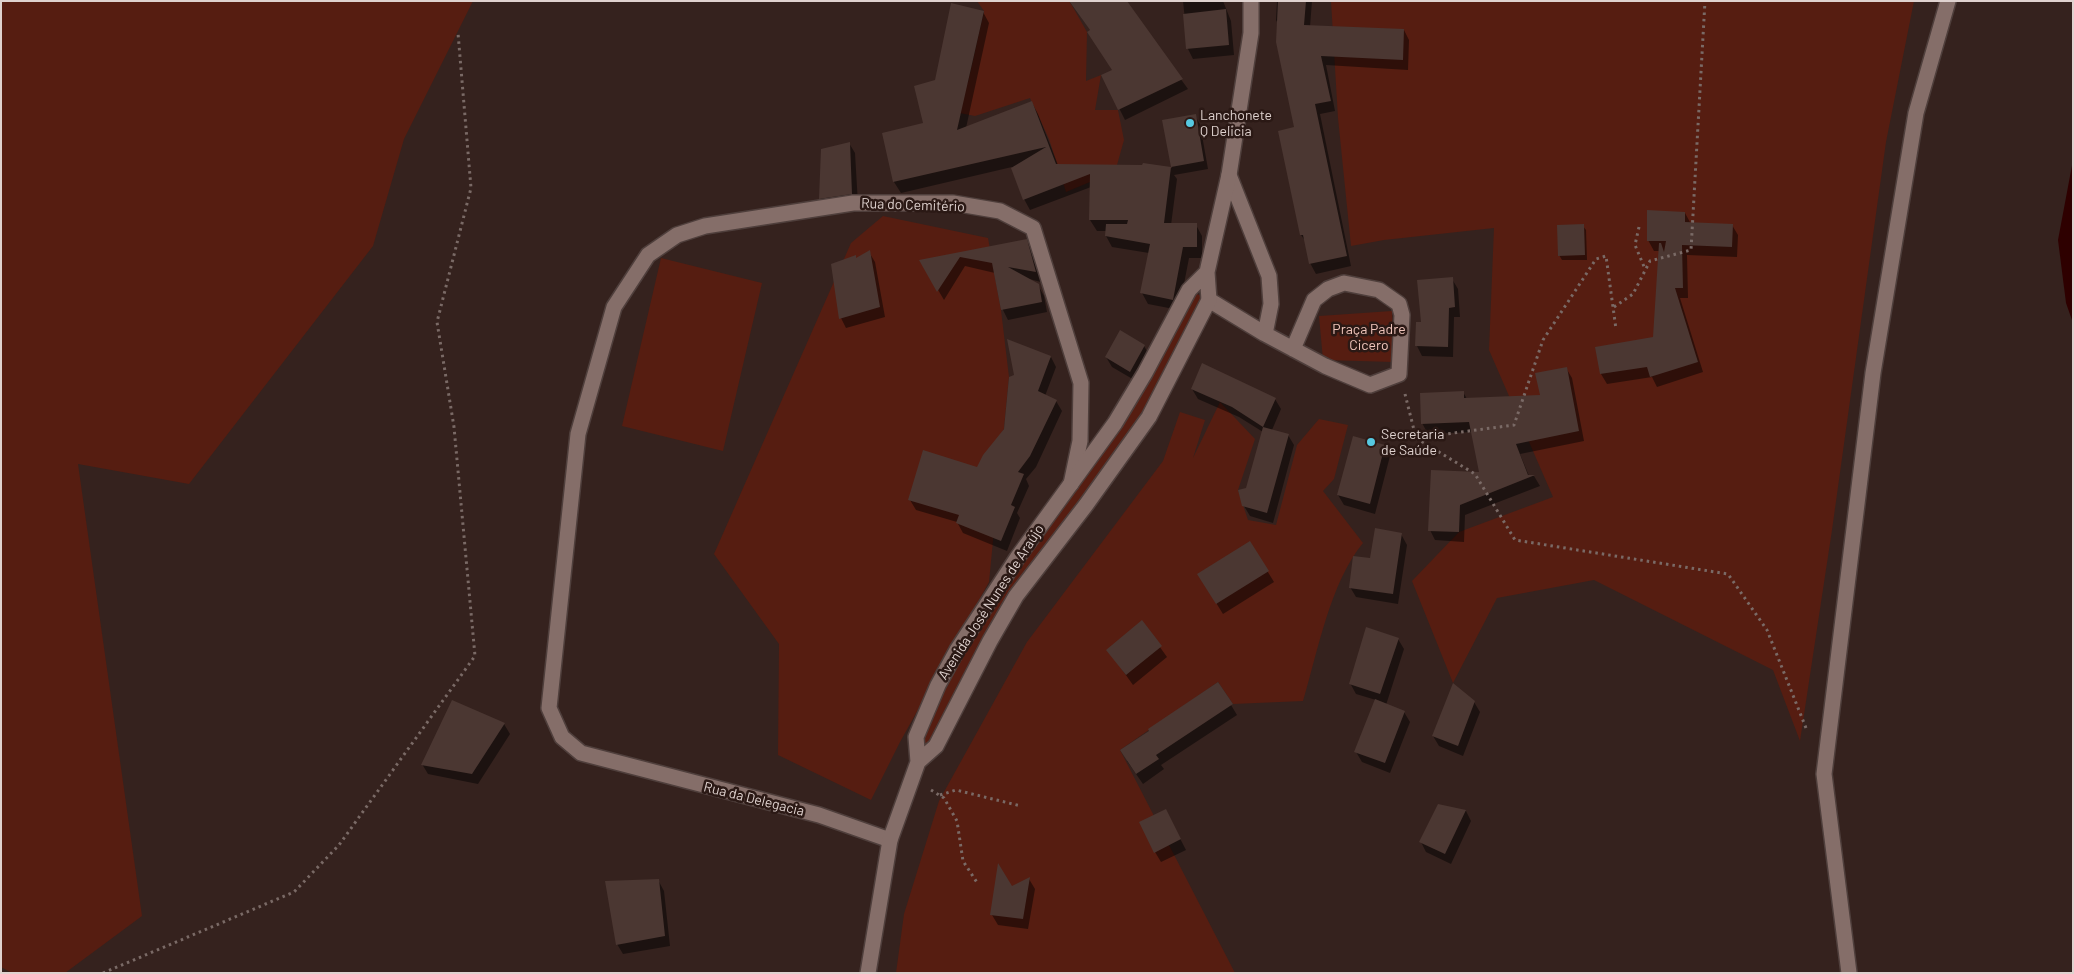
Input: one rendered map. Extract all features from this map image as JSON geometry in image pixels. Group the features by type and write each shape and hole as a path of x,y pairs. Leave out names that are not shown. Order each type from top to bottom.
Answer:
{"street":[{"path":"1209,300 1207,272 1229,175 1251,33 1251,1"},
{"path":"1849,973 1824,774 1874,373 1916,113 1948,1"},
{"path":"1229,175 1268,276 1270,304 1264,334"},
{"name":"Rua do Cemitério","path":"616,763 581,753 562,737 549,708 578,434 614,307 648,255 678,235 705,226 853,203 953,203 1000,211 1033,228 1081,383 1080,441 1071,484"},
{"name":"Avenida José Nunes de Araújo","path":"918,762 916,738 938,684 952,658 1017,558 1116,423 1149,366 1189,290 1207,272"},
{"path":"1189,290 1264,334 1325,366 1370,385 1400,374 1402,315 1398,304 1379,290 1344,283 1328,289 1314,300 1293,349"},
{"name":"Avenida José Nunes de Araújo","path":"918,762 936,746 982,656 1016,596 1086,505 1149,417 1209,300"},
{"path":"868,973 890,840 918,762"},
{"name":"Rua da Delegacia","path":"616,763 819,816 890,840"}],"path":[{"path":"1614,307 1633,294 1650,261 1692,250 1705,1"},
{"path":"103,973 294,892 339,845 475,656 454,427 437,322 471,188 458,33"},
{"path":"1639,227 1635,245 1645,270"},
{"path":"1416,438 1514,425 1543,340 1596,259 1606,256 1616,329"},
{"path":"1400,374 1416,438 1475,474 1515,540 1728,574 1767,630 1807,729"},
{"path":"912,778 944,798 958,821 962,861 978,884"},
{"path":"939,795 956,790 1021,806"}],"green space":[{"path":"1,1 473,1 404,139 373,246 189,484 78,464 142,916 65,973 12,973 1,967"},
{"path":"977,1 1070,2 1087,32 1086,81 1101,75 1095,110 1118,110 1124,140 1117,165 1090,165 1090,182 1066,192 1049,139 1030,98 975,116 949,111 968,82 984,11"},
{"path":"1331,1 1914,1 1886,142 1832,530 1800,741 1773,670 1594,580 1497,598 1453,683 1412,581 1459,532 1553,497 1489,350 1494,228 1384,240 1351,246 1338,118"},
{"path":"883,216 988,238 1001,310 1009,377 989,582 900,742 871,800 778,755 779,644 714,554 851,243"},
{"path":"661,258 762,283 723,451 622,426"},
{"path":"1189,290 1209,300 1149,417 1057,542 918,762 925,714 1071,484"},
{"name":"Praça Padre Cicero","path":"1392,311 1394,362 1323,360 1319,316"},
{"path":"1220,402 1255,439 1238,490 1248,520 1276,525 1297,445 1319,419 1348,425 1334,479 1323,491 1363,543 1352,559 1333,597 1303,701 1233,704 1218,682 1120,750 1235,973 896,973 904,914 939,801 1027,642 1163,461 1180,412 1205,420 1193,458"}],"shaded area":[{"path":"2073,160 2073,323 2066,303 2058,240"}],"building":[{"path":"1069,1 1127,1 1183,79 1118,110 1101,75 1112,70 1087,32 1090,30"},
{"path":"1278,1 1306,1 1304,25 1404,29 1403,60 1321,56 1331,101 1315,104 1347,256 1309,264 1303,235 1300,235 1278,131 1294,127 1276,42"},
{"path":"951,3 984,11 957,130 1032,101 1056,164 1142,165 1143,163 1171,167 1164,223 1197,223 1197,247 1183,247 1173,300 1140,293 1150,244 1105,236 1106,224 1127,224 1128,220 1089,220 1090,174 1023,200 1011,168 1046,147 893,182 882,133 923,123 914,86 935,80"},
{"path":"1226,9 1229,45 1186,49 1183,14"},
{"path":"1196,114 1204,161 1171,167 1162,120"},
{"path":"850,142 852,194 819,199 821,149"},
{"path":"1647,210 1685,212 1685,222 1733,224 1732,247 1682,245 1683,288 1675,288 1698,362 1650,377 1647,367 1600,374 1595,347 1653,337 1659,243 1661,243 1664,252 1666,241 1647,241"},
{"path":"1584,224 1585,255 1558,256 1557,225"},
{"path":"1027,239 1036,272 1008,267 1039,284 1042,302 1001,310 992,263 960,257 937,292 919,260"},
{"path":"870,250 880,307 839,319 831,264 856,255 856,258"},
{"path":"1453,277 1455,307 1449,308 1448,347 1415,346 1416,322 1421,322 1417,280"},
{"path":"1120,330 1145,345 1130,372 1105,357"},
{"path":"1007,339 1051,356 1038,391 1057,400 1030,456 1018,472 1024,474 1011,505 1015,507 1001,541 956,523 959,515 908,500 923,450 977,467 983,455 1004,429 1009,377 1014,375"},
{"path":"1202,363 1276,398 1263,427 1232,407 1191,389"},
{"path":"1567,367 1579,431 1516,444 1528,475 1535,475 1460,505 1459,532 1428,531 1431,470 1479,472 1469,422 1421,424 1420,393 1464,391 1464,398 1540,395 1535,373"},
{"path":"1263,427 1289,434 1267,513 1242,506 1238,490 1246,488"},
{"path":"1353,436 1385,445 1370,504 1337,495"},
{"path":"1375,528 1402,533 1393,594 1349,588 1353,556 1370,558"},
{"path":"1250,541 1269,571 1216,604 1197,574"},
{"path":"1142,620 1162,646 1126,675 1106,650"},
{"path":"1366,627 1399,638 1380,694 1349,684"},
{"path":"1218,682 1233,704 1156,755 1159,759 1136,774 1120,750"},
{"path":"1453,683 1475,701 1458,746 1432,736"},
{"path":"1375,699 1405,711 1385,763 1354,752"},
{"path":"452,700 505,723 472,774 421,765"},
{"path":"1438,804 1466,810 1445,854 1419,842"},
{"path":"1166,809 1181,839 1154,853 1139,822"},
{"path":"998,863 1012,886 1030,877 1023,919 990,915"},
{"path":"659,879 665,936 616,945 605,881"}],"place":[{"name":"Lanchonete Q Delicia","path":"1190,123"},
{"name":"Secretaria de Saúde","path":"1371,442"}]}
